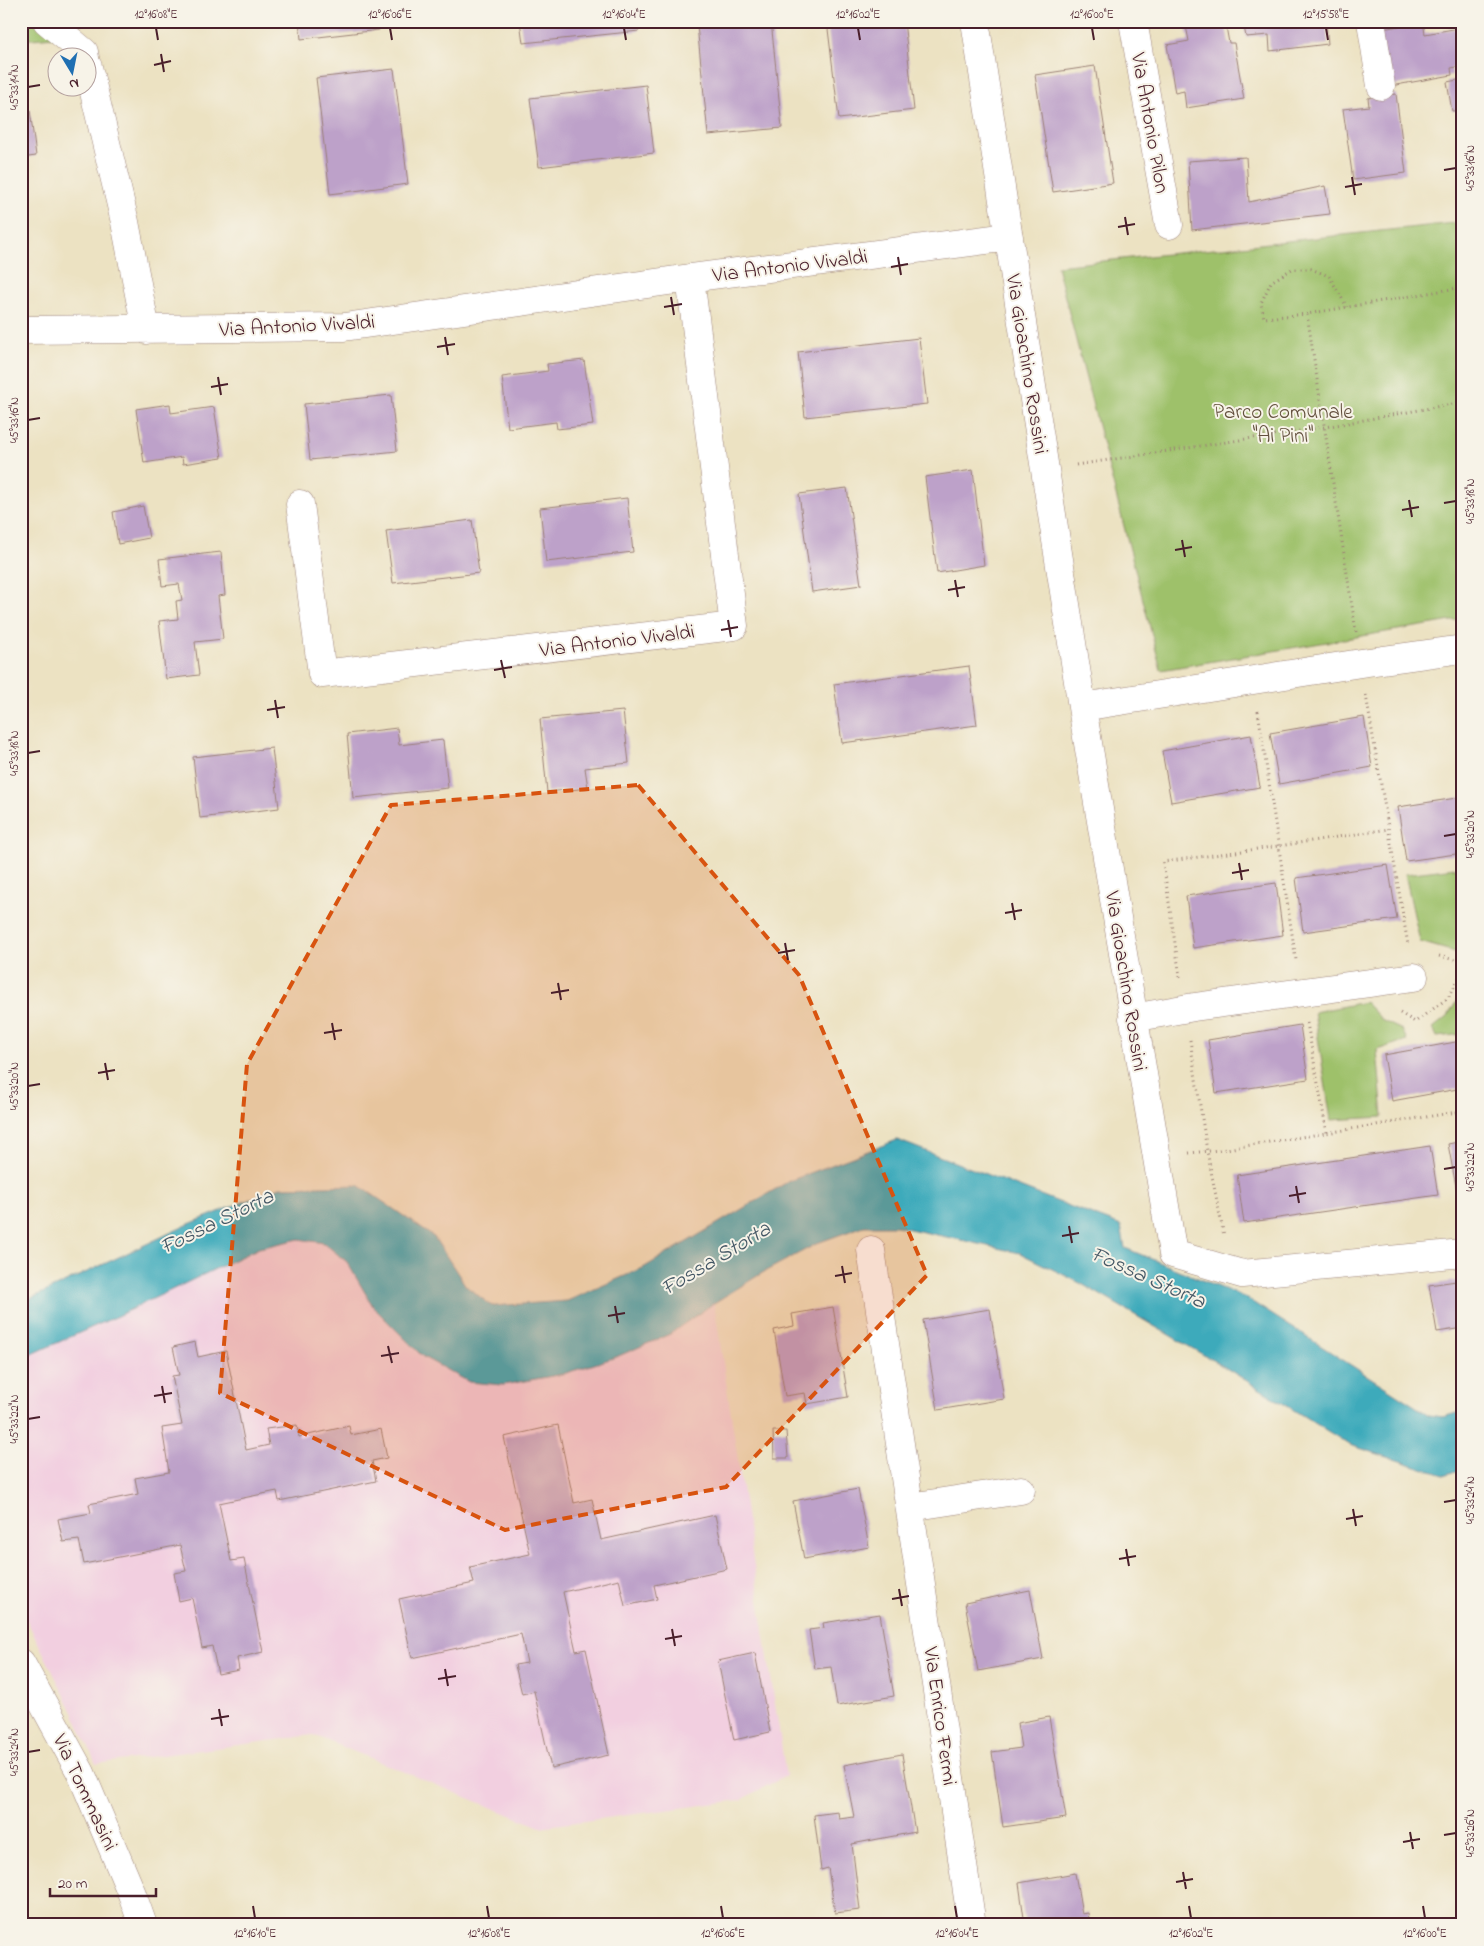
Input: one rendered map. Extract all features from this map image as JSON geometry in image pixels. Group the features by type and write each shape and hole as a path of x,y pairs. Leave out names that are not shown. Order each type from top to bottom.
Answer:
{"street":[{"path":"47,21 79,48"},
{"name":"Via Gioachino Rossini","path":"975,21 1082,707 1173,1254 1242,1274 1463,1253"},
{"name":"Via Antonio Pilon","path":"1133,21 1169,225"},
{"path":"1371,21 1381,86"},
{"path":"95,98 124,222 146,330"},
{"name":"Via Antonio Vivaldi","path":"21,330 146,330 344,326 690,278 1009,238"},
{"name":"Via Antonio Vivaldi","path":"300,504 322,674 734,626 690,278"},
{"path":"1082,707 1361,663 1463,649"},
{"path":"1133,1018 1414,977"},
{"name":"Via Enrico Fermi","path":"871,1250 972,1925"},
{"path":"910,1507 1022,1490"},
{"name":"Via Tommasini","path":"21,1663 80,1773 132,1894 143,1925"}],"path":[{"path":"1347,307 1329,276 1311,269 1292,269 1271,282 1261,303 1264,318 1307,314 1463,287"},
{"path":"1307,314 1361,663 1409,948"},
{"path":"1045,470 1325,427 1463,402"},
{"path":"1260,722 1301,993 1327,1133"},
{"path":"1436,955 1463,962"},
{"path":"1156,1157 1220,1150 1463,1111"}],"highlighted area":[{"path":"638,785 799,975 927,1275 726,1487 505,1530 220,1393 247,1064 391,805"}],"shaded area":[{"path":"299,1239 324,1243 347,1262 374,1308 423,1357 473,1383 503,1385 563,1374 616,1357 670,1334 714,1303 786,1776 740,1800 540,1827 313,1735 96,1764 73,1712 21,1609 21,1359 115,1317 259,1248"}],"green space":[{"path":"21,21 61,21 64,36 21,40"},
{"name":"Parco Comunale \"Ai Pini\"","path":"1463,222 1463,619 1161,670 1057,266"},
{"path":"1463,867 1462,954 1420,942 1405,874"},
{"path":"1463,990 1463,1034 1437,1037 1433,1028 1448,1016"},
{"path":"1365,1002 1383,1021 1402,1030 1407,1040 1377,1050 1383,1117 1331,1120 1314,1012"}],"water":[{"name":"Fossa Storta","path":"897,1140 1121,1226 1125,1248 1246,1298 1429,1415 1443,1417 1463,1411 1463,1469 1444,1475 1350,1445 1226,1368 1080,1283 1020,1253 896,1226 864,1226 820,1242 764,1272 714,1303 670,1334 616,1357 563,1374 503,1385 469,1382 423,1357 374,1308 347,1262 324,1243 299,1239 259,1248 115,1317 21,1359 21,1303 189,1224 280,1187 359,1185 434,1237 466,1286 492,1306 567,1301 643,1268 789,1181"}],"building":[{"path":"299,21 378,21 379,30 301,39"},
{"path":"520,21 638,21 639,31 523,43"},
{"path":"735,21 771,21 782,128 708,135 697,25"},
{"path":"827,21 904,21 914,110 839,119"},
{"path":"1185,21 1225,21 1229,43 1234,43 1244,99 1186,108 1184,91 1175,93 1167,45 1189,41"},
{"path":"1243,21 1326,21 1328,44 1270,51 1269,35 1246,37"},
{"path":"1458,21 1463,21 1463,66 1451,68 1452,75 1385,87 1376,30 1423,22 1425,34 1459,28"},
{"path":"1095,66 1113,183 1053,192 1035,75"},
{"path":"394,69 408,184 330,194 316,78"},
{"path":"1463,79 1463,110 1452,111 1447,82"},
{"path":"646,85 654,153 539,167 530,98"},
{"path":"1396,94 1406,173 1353,180 1343,109 1369,106 1368,98"},
{"path":"30,110 36,156 21,158 21,111"},
{"path":"1246,157 1249,202 1325,186 1330,214 1192,230 1188,161"},
{"path":"919,338 927,404 805,417 798,352"},
{"path":"584,360 593,425 557,429 556,422 508,428 502,377 548,371 547,364"},
{"path":"391,395 397,451 310,460 304,404"},
{"path":"170,404 171,413 214,407 222,458 183,464 182,457 144,463 136,409"},
{"path":"973,470 984,565 937,573 925,477"},
{"path":"847,488 861,585 812,592 799,494"},
{"path":"627,498 633,552 546,562 540,508"},
{"path":"143,506 149,538 118,544 113,512"},
{"path":"472,520 479,573 393,583 386,531"},
{"path":"221,552 225,595 218,596 223,639 195,642 199,675 166,679 159,621 178,619 176,601 182,600 179,584 162,586 159,559"},
{"path":"969,666 977,725 842,743 834,684"},
{"path":"623,711 629,763 585,768 588,788 547,792 540,719"},
{"path":"1364,717 1372,767 1279,784 1270,733"},
{"path":"397,728 399,745 443,740 448,788 353,798 347,734"},
{"path":"1251,735 1260,787 1171,802 1162,751"},
{"path":"272,748 279,808 200,818 193,757"},
{"path":"1463,797 1463,853 1406,861 1398,807"},
{"path":"1388,865 1397,919 1303,932 1296,878"},
{"path":"1276,883 1283,935 1193,948 1186,896"},
{"path":"1300,1025 1308,1079 1216,1093 1208,1040"},
{"path":"1461,1041 1463,1088 1392,1101 1384,1055"},
{"path":"1463,1141 1463,1191 1457,1192 1448,1144"},
{"path":"1430,1146 1438,1195 1244,1223 1237,1175"},
{"path":"1463,1280 1463,1328 1437,1332 1429,1285"},
{"path":"833,1307 848,1397 807,1404 805,1393 785,1396 774,1330 794,1326 792,1314"},
{"path":"990,1309 1004,1399 938,1410 923,1320"},
{"path":"195,1342 198,1357 226,1351 246,1450 269,1445 266,1429 297,1425 299,1437 349,1426 351,1435 381,1429 387,1458 372,1461 376,1481 279,1501 277,1491 219,1503 231,1561 244,1559 263,1652 237,1658 239,1670 218,1674 212,1646 202,1648 192,1598 179,1601 174,1573 186,1571 180,1545 84,1564 79,1540 63,1542 58,1519 91,1513 89,1504 138,1494 135,1478 169,1472 162,1428 182,1425 172,1376 179,1375 173,1347"},
{"path":"558,1425 574,1503 592,1499 601,1540 715,1515 727,1569 654,1585 657,1599 625,1606 619,1579 563,1592 576,1651 586,1649 609,1755 551,1768 534,1691 522,1694 515,1665 527,1663 521,1634 412,1658 399,1599 474,1583 470,1567 530,1554 504,1437"},
{"path":"773,1431 786,1431 788,1458 774,1458"},
{"path":"858,1489 869,1547 804,1559 793,1501"},
{"path":"1030,1590 1043,1659 978,1671 965,1603"},
{"path":"880,1614 894,1696 837,1706 831,1667 815,1669 809,1630 824,1628 823,1623"},
{"path":"755,1653 770,1732 734,1740 718,1661"},
{"path":"1049,1717 1066,1818 1003,1827 992,1752 1021,1748 1017,1723"},
{"path":"902,1754 915,1832 852,1844 860,1910 835,1913 828,1868 821,1870 814,1815 838,1812 839,1819 854,1817 844,1765"},
{"path":"1075,1873 1082,1914 1088,1913 1090,1925 1025,1925 1019,1883"}]}
